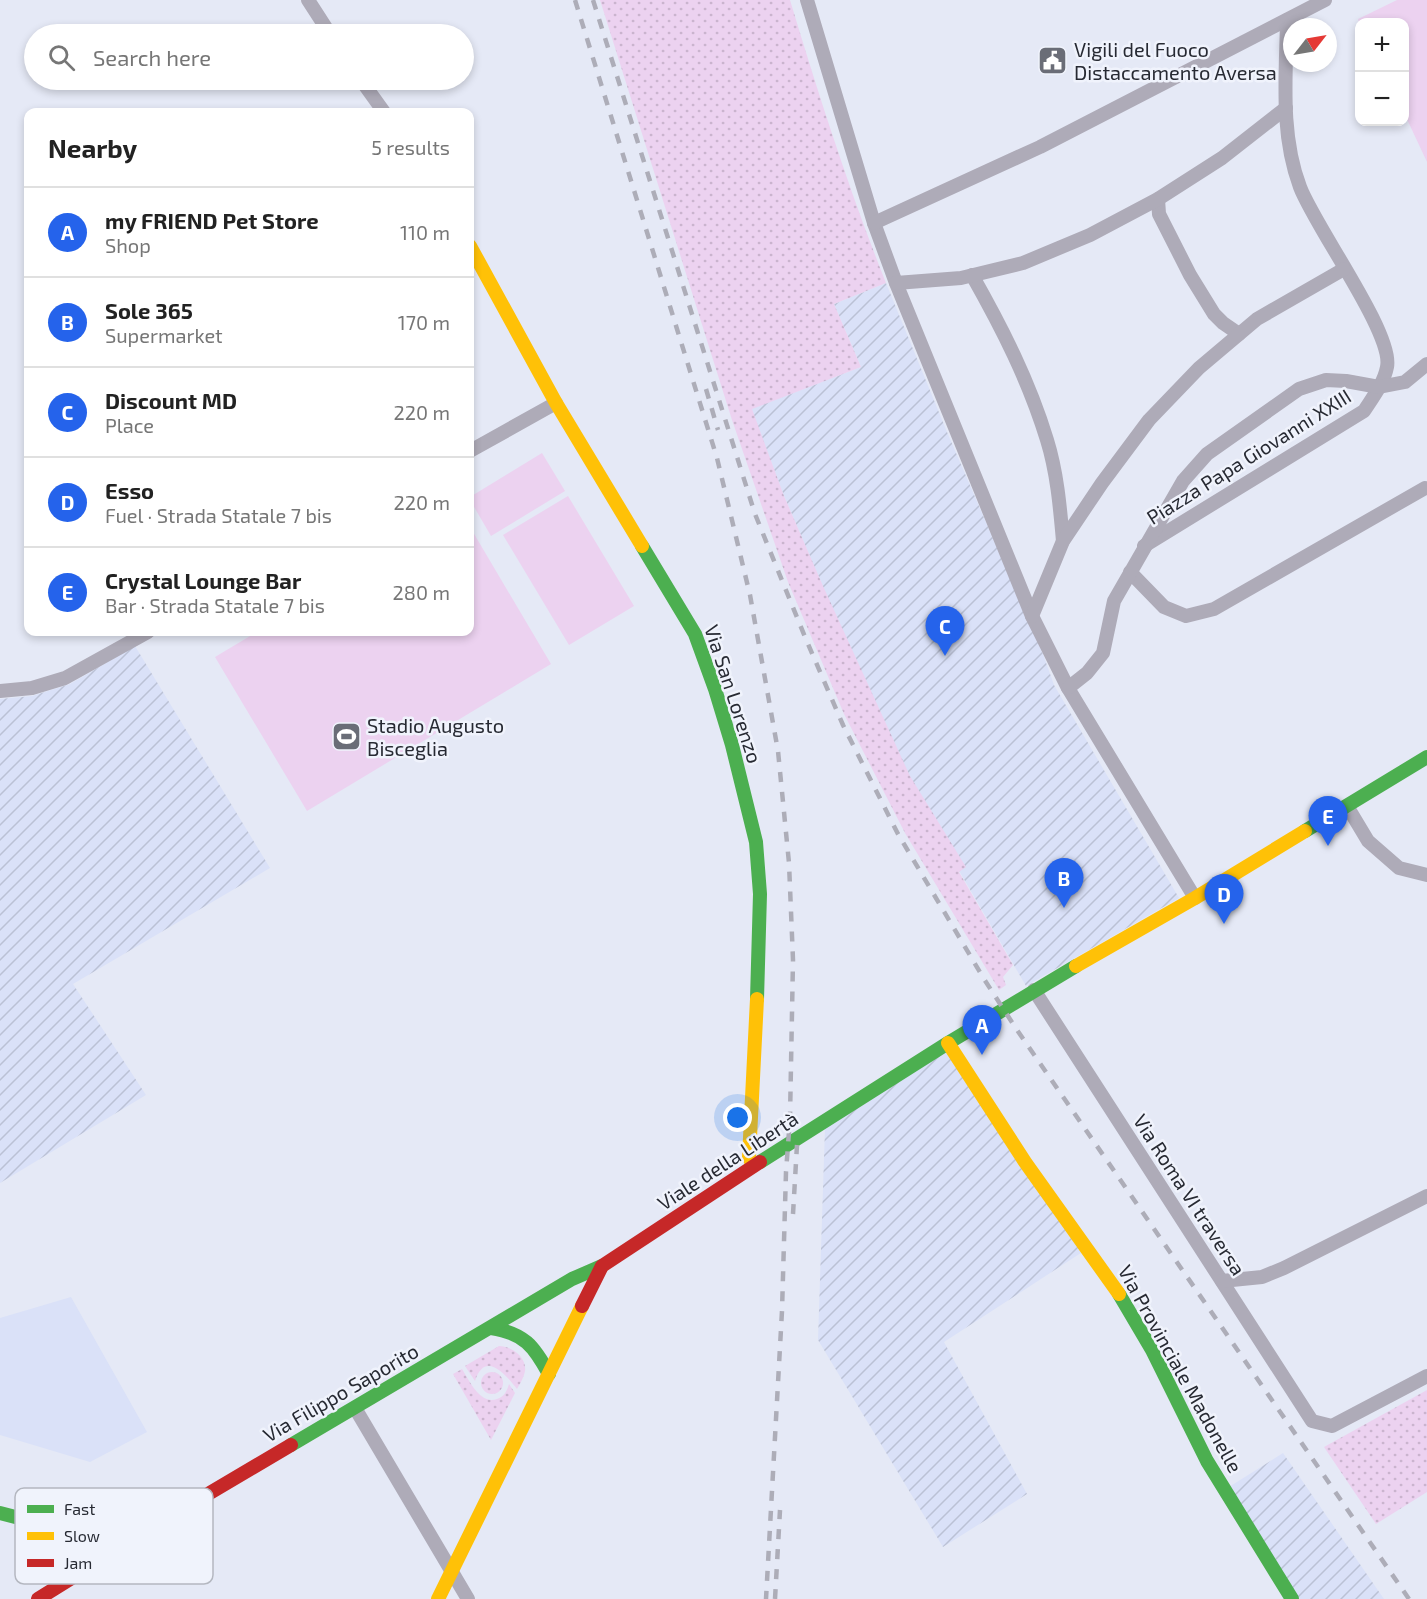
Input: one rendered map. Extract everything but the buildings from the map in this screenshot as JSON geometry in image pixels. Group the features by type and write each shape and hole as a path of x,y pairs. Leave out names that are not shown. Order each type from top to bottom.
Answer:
{"main road":[{"name":"Via San Lorenzo","path":"474,253 556,402 695,634 715,689 732,745 756,842 760,894 759,970 749,1157 753,1166"},
{"name":"Viale della Libertà","path":"602,1266 753,1166 948,1043 1034,990 1195,898 1427,757"},
{"name":"Via Provinciale Madonelle","path":"948,1043 1024,1162 1128,1307 1207,1461 1292,1599"},
{"name":"Via Filippo Saporito","path":"213,1492 572,1279 602,1266"},
{"path":"438,1599 602,1266"},
{"path":"490,1328 507,1330 525,1338 537,1352 549,1374"},
{"path":"0,1513 15,1517"},
{"name":"Via Filippo Saporito","path":"38,1599 61,1584"}],"street":[{"path":"308,0 324,24"},
{"path":"807,0 874,223 896,283 1032,616 1068,688 1195,898"},
{"path":"1290,18 1320,1"},
{"path":"874,223 1040,147 1283,22"},
{"name":"Piazza Papa Giovanni XXIII","path":"1144,546 1364,411 1379,387 1388,365 1385,345 1372,316 1327,240 1300,187 1286,132 1286,72"},
{"path":"368,90 381,108"},
{"path":"896,283 961,278 1023,263 1090,235 1158,199 1222,158 1286,108"},
{"path":"1158,199 1159,214 1164,226 1195,284 1214,314 1239,334"},
{"path":"1032,616 1063,541 1102,483 1149,420 1199,368 1257,319 1344,269"},
{"path":"972,275 1003,331 1028,385 1048,442 1059,497 1063,541"},
{"path":"1068,688 1087,673 1103,653 1114,601 1183,481 1207,454 1299,389 1326,380 1379,387 1405,382 1427,364"},
{"path":"474,449 556,402"},
{"path":"1130,572 1164,607 1186,616 1214,609 1425,488"},
{"path":"0,691 32,688 65,678 141,636"},
{"path":"1347,806 1368,841 1399,868 1427,875"},
{"name":"Via Roma VI traversa","path":"1034,990 1312,1421 1332,1426 1427,1376"},
{"path":"751,1139 761,1147 766,1158"},
{"path":"1222,1281 1262,1277 1284,1269 1427,1196"},
{"path":"355,1408 468,1599"}],"shaded area":[{"path":"600,0 790,0 835,143 886,283 834,304 861,367 752,409 784,496 910,776 966,867 959,872 1013,965 1003,977 1006,985 999,990 905,833 844,714 788,582 732,420"},
{"path":"1397,0 1427,0 1427,162 1409,124 1409,18 1360,18"},
{"path":"886,283 947,432 1043,654 1054,685 1179,898 1026,986 904,776 784,496 751,409 861,367 834,304"},
{"path":"542,453 565,491 491,536 474,507 474,495"},
{"path":"568,496 634,606 569,645 503,535"},
{"name":"Stadio Augusto Bisceglia","path":"474,534 551,664 307,811 215,657 250,636 474,636"},
{"path":"135,646 270,868 73,984 146,1095 0,1183 0,699 32,696 70,684"},
{"path":"947,1050 1084,1251 944,1342 1027,1494 943,1547 818,1340 825,1128"},
{"path":"71,1297 147,1432 90,1462 0,1435 0,1318"},
{"path":"499,1346 513,1350 523,1361 524,1373 517,1389 496,1368 484,1367 475,1381 465,1366"},
{"path":"462,1369 472,1385 485,1398 491,1400 502,1397 509,1384 515,1393 491,1440 453,1374"},
{"path":"488,1372 496,1372 503,1379 503,1387 496,1394 488,1394 481,1387 481,1379"},
{"path":"1427,1390 1427,1492 1376,1524 1324,1447"},
{"path":"1283,1453 1384,1599 1298,1599 1229,1487"}],"railway":[{"path":"575,0 717,458 750,595 778,751 789,863 793,960 790,1118 782,1311 766,1599"},
{"path":"593,0 755,514 843,725 898,834 1017,1030 1409,1599"},
{"path":"706,389 718,430"},
{"path":"793,1214 797,1145"},
{"path":"775,1599 780,1510"}],"traffic: fast":[{"path":"642,546 695,634 732,745 756,842 760,894 757,999"},
{"path":"1305,831 1427,757"},
{"path":"760,1162 948,1043 1076,966"},
{"path":"291,1445 572,1279 602,1266"},
{"path":"1119,1294 1152,1350 1207,1461 1292,1599"},
{"path":"491,1328 512,1333 527,1342 549,1374"},
{"path":"0,1513 15,1517"}],"traffic: slow":[{"path":"474,253 556,403 642,546"},
{"path":"1076,966 1195,898 1305,831"},
{"path":"753,1166 749,1157 757,999"},
{"path":"948,1043 1025,1162 1119,1294"},
{"path":"438,1599 582,1306"}],"traffic: jam":[{"path":"582,1306 602,1266 760,1162"},
{"path":"213,1491 291,1445"},
{"path":"38,1599 62,1584"}],"place":[{"name":"Vigili del Fuoco Distaccamento Aversa","path":"1053,61"},
{"name":"Discount MD","path":"945,656"},
{"name":"Stadio Augusto Bisceglia","path":"346,737"},
{"name":"Crystal Lounge Bar","path":"1328,846"},
{"name":"Sole 365","path":"1064,908"},
{"name":"Esso","path":"1224,924"},
{"name":"my FRIEND Pet Store","path":"982,1055"}]}
